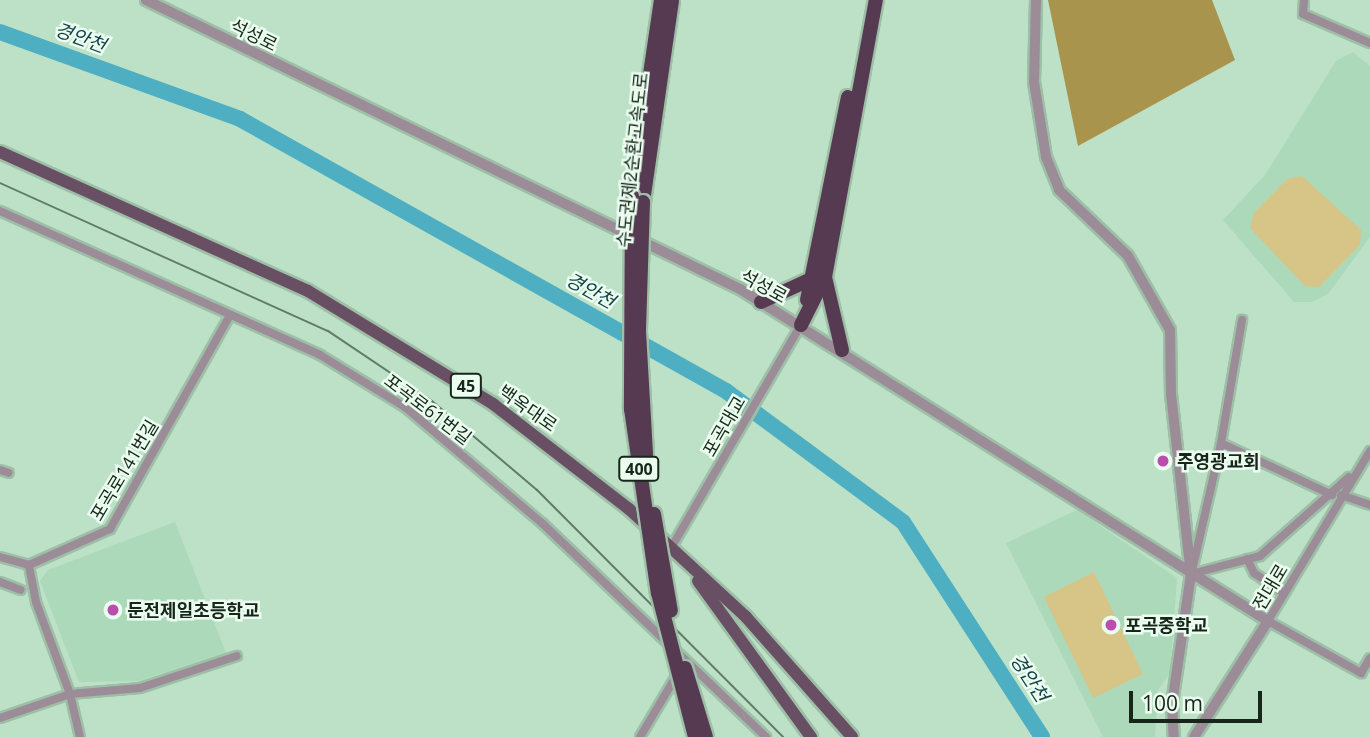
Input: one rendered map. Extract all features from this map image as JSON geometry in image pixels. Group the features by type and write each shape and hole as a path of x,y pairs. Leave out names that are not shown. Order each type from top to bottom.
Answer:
{"highway":[{"name":"수도권제2순환고속도로","path":"661,0 637,199 631,409 657,593 695,737"},
{"name":"수도권제2순환고속도로","path":"671,0 637,199 639,332 645,442 668,594 706,737"},
{"path":"663,52 678,0"},
{"path":"842,350 818,278 868,0"},
{"path":"798,330 818,278 876,0"},
{"path":"761,302 818,278"}],"main road":[{"name":"백옥대로","path":"0,152 248,262 372,326 548,444 671,548 746,617 852,737"},
{"path":"671,548 811,737"}],"street":[{"name":"석성로","path":"146,0 761,302 798,330 842,350 1268,621"},
{"path":"1036,0 1034,82 1045,157 1059,190 1128,256 1170,330 1171,394 1191,574"},
{"path":"1304,0 1303,14 1370,43"},
{"name":"포곡로61번길","path":"0,211 320,355 405,407 542,523 766,737"},
{"name":"포곡로141번길","path":"29,565 110,529 230,315"},
{"path":"1174,737 1172,705 1191,574 1221,443 1242,320"},
{"name":"포곡대교","path":"671,548 798,330"},
{"path":"1221,443 1337,495 1370,505"},
{"name":"전대로","path":"1194,737 1268,621 1337,495 1370,451"},
{"path":"1191,574 1260,556 1337,495"},
{"path":"0,557 29,565 40,614 70,694 80,737"},
{"path":"1247,559 1254,573 1284,593"},
{"path":"0,582 20,590"},
{"path":"1268,621 1370,679"},
{"path":"0,718 70,694 141,688 237,656"},
{"path":"1361,673 1370,658"},
{"path":"640,737 685,660"}],"shaded area":[{"path":"1048,0 1212,0 1235,60 1078,146"},
{"path":"1353,52 1370,66 1370,237 1328,294 1312,302 1294,302 1223,220 1265,175 1336,61"},
{"path":"1302,176 1361,230 1360,245 1319,287 1305,286 1250,228 1254,213 1287,179"},
{"name":"포곡중학교","path":"1077,510 1177,578 1170,673 1158,690 1155,737 1103,737 1006,543"},
{"name":"둔전제일초등학교","path":"175,522 226,653 138,681 79,682 40,581 48,570"},
{"path":"1094,572 1143,674 1093,698 1044,597"}],"waterway":[{"name":"경안천","path":"0,32 240,119 726,391 903,522 1042,737"}],"tram line":[{"path":"0,183 328,331 432,401 537,490 783,737"}],"place":[{"name":"주영광교회","path":"1163,461"},
{"name":"둔전제일초등학교","path":"113,610"},
{"name":"포곡중학교","path":"1111,625"}]}
